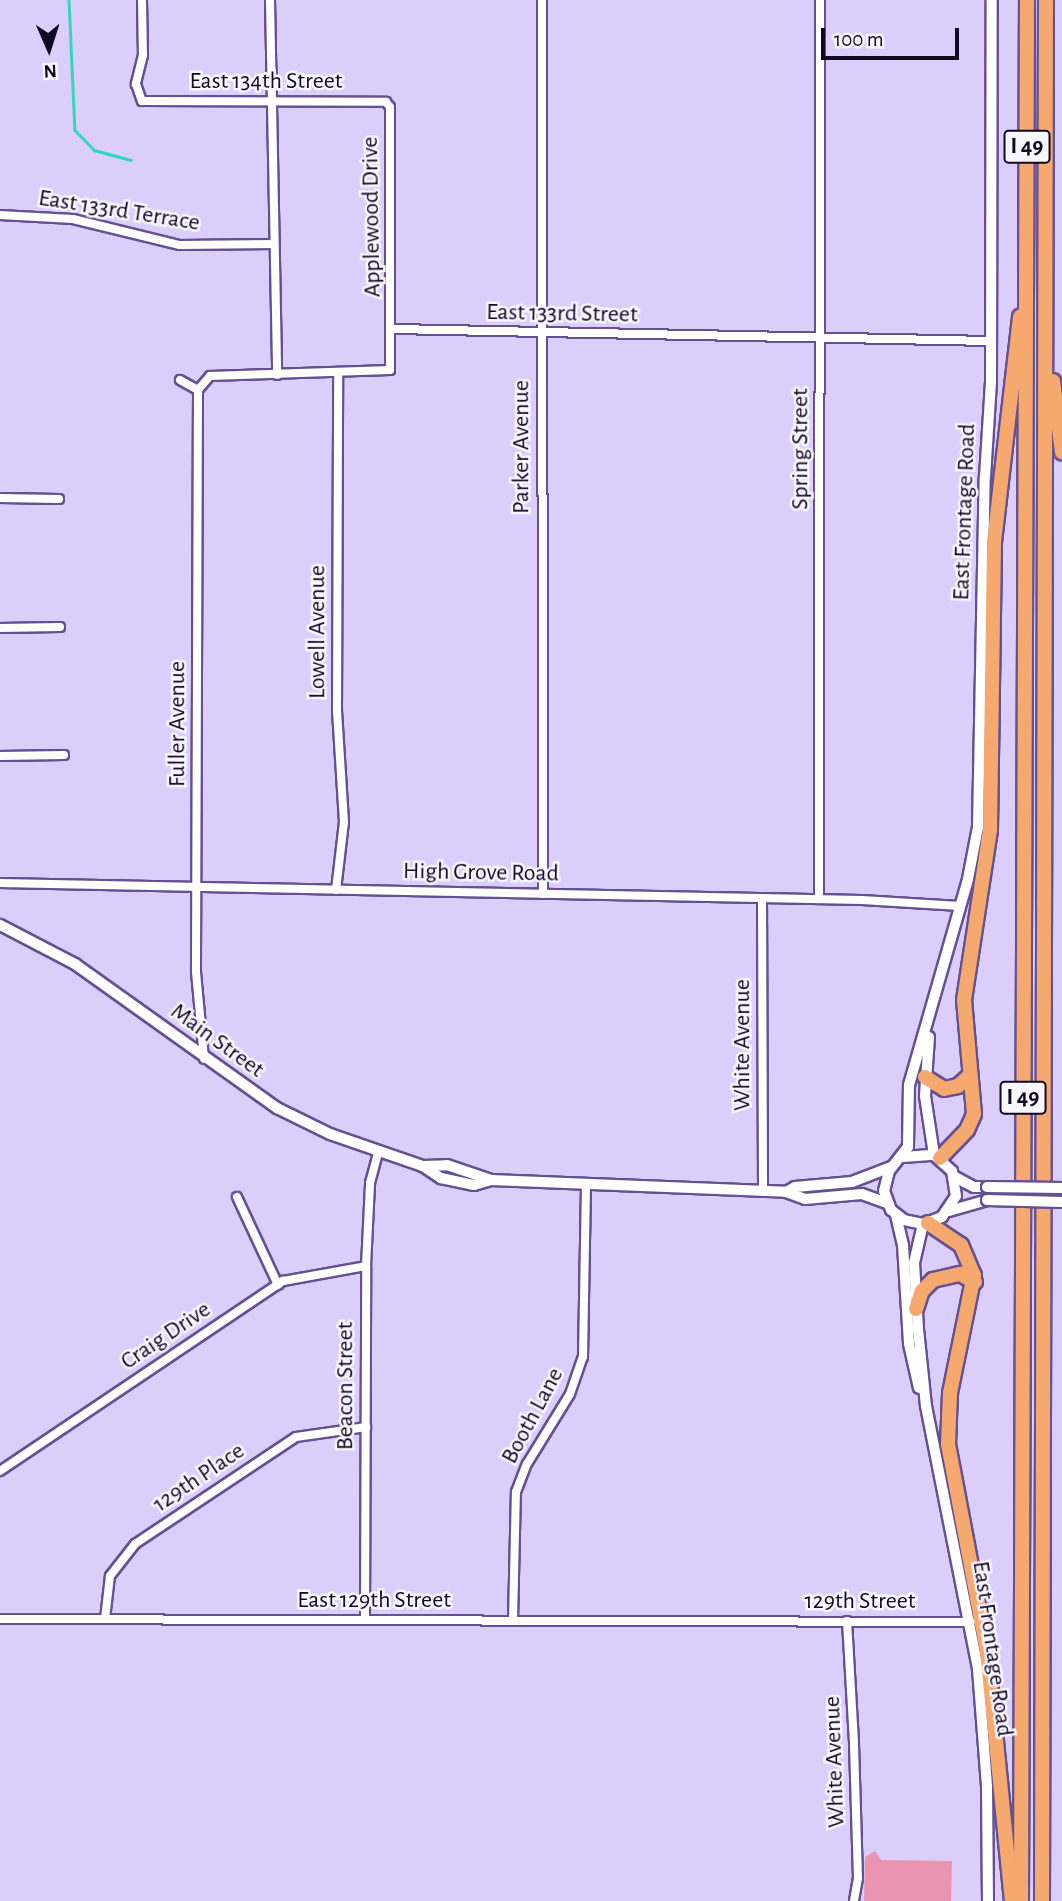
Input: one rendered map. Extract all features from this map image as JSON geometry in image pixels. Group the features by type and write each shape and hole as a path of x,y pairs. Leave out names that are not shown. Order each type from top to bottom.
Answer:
{"highway":[{"name":"I 49","path":"1021,1901 1027,0"},
{"name":"I 49","path":"1042,1901 1046,0"},
{"path":"937,1157 970,1125 974,1104 964,1000 992,807 996,516 1017,327 1026,295"},
{"path":"1046,324 1062,452"},
{"path":"925,1077 944,1089 958,1086 970,1076"},
{"path":"925,1224 961,1245 975,1282 950,1393 948,1444 993,1692 1012,1901"},
{"path":"916,1309 922,1291 933,1280 960,1275 975,1282"}],"street":[{"name":"East 134th Street","path":"142,0 143,55 136,84 142,101 388,105"},
{"path":"270,0 277,375"},
{"name":"Parker Avenue","path":"542,0 540,333 543,894"},
{"name":"Spring Street","path":"818,899 820,0"},
{"name":"East Frontage Road","path":"903,1157 911,1135 909,1085 930,1019 973,859 981,787 983,540 991,341 992,0"},
{"name":"Applewood Drive","path":"388,105 393,330"},
{"name":"East 133rd Terrace","path":"0,215 73,219 180,245 274,244"},
{"path":"180,380 198,390 210,376 390,370 393,330"},
{"name":"East 133rd Street","path":"393,330 991,341"},
{"name":"Lowell Avenue","path":"336,890 344,822 337,711 338,373"},
{"name":"Fuller Avenue","path":"198,390 196,972 204,1059"},
{"path":"0,498 60,499"},
{"path":"0,628 60,627"},
{"path":"0,756 64,755"},
{"name":"High Grove Road","path":"0,883 818,899 960,906"},
{"name":"White Avenue","path":"762,898 763,1192"},
{"name":"Main Street","path":"0,925 75,964 204,1059 277,1108 378,1153 423,1166 454,1181 474,1185 491,1180 586,1187 786,1192 805,1199 862,1194 887,1203"},
{"name":"East Frontage Road","path":"930,1019 925,1077 926,1116 937,1157"},
{"name":"Beacon Street","path":"365,1620 366,1266 370,1183 378,1153"},
{"path":"1062,1188 974,1186 955,1177 937,1157 903,1157 892,1167 885,1184 887,1203 896,1215 925,1224 948,1211 987,1200 1062,1202"},
{"name":"Main Street","path":"786,1192 795,1187 852,1182 892,1167"},
{"path":"948,1211 956,1196 955,1177"},
{"name":"Booth Lane","path":"513,1621 516,1492 527,1464 570,1394 583,1357 586,1187"},
{"path":"237,1197 278,1284"},
{"name":"East Frontage Road","path":"896,1215 903,1245 909,1344 926,1406 971,1622 986,1753 988,1901"},
{"name":"East Frontage Road","path":"925,1224 915,1252 916,1309 926,1406"},
{"name":"Craig Drive","path":"0,1471 278,1284 317,1272 366,1266"},
{"name":"129th Place","path":"105,1619 110,1576 135,1544 296,1437 366,1427"},
{"name":"East 129th Street","path":"0,1619 749,1621"},
{"name":"129th Street","path":"749,1621 971,1622"},
{"name":"White Avenue","path":"847,1621 855,1760 854,1901"}],"shaded area":[{"path":"875,1851 881,1860 952,1861 951,1901 864,1901 865,1857"}],"waterway":[{"path":"69,0 75,130 94,150 131,160"}]}
